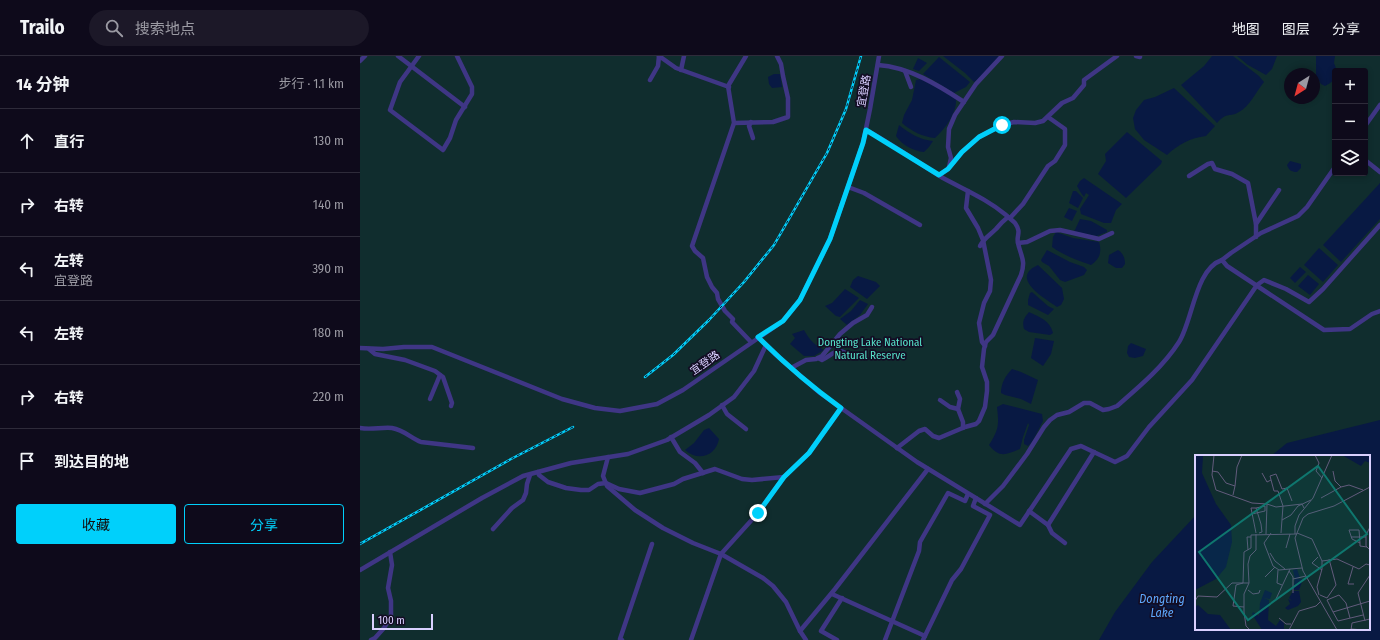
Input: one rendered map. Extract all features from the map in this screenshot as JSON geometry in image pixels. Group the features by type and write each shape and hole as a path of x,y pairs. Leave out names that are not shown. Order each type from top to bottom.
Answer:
{"street":[{"path":"360,61 365,56"},
{"path":"398,56 465,107"},
{"path":"419,56 400,82 390,110 443,150 450,138 456,120 472,94 472,87 457,56"},
{"path":"650,80 658,66 659,56 676,68 729,87"},
{"path":"681,70 684,56"},
{"path":"746,56 729,87 734,123 692,246 703,258 707,277 712,287 717,292 718,299 725,311 733,320 732,322 751,342"},
{"path":"734,123 772,122 788,118 788,98 782,76 782,64 777,56"},
{"name":"宜登路","path":"360,348 432,347 562,399 595,408 613,411 631,410 657,404 683,390 783,321 800,300 830,239 863,143 879,56"},
{"path":"948,169 952,158 948,147 949,129 955,115 976,84 1002,56"},
{"path":"939,175 948,169 962,152 979,137 1002,125 1014,122 1035,123 1043,121 1062,103 1073,98 1084,85 1084,80 1117,56"},
{"path":"878,65 890,66 938,85 964,102"},
{"path":"905,71 911,87"},
{"path":"1368,122 1380,105"},
{"path":"980,246 983,240 1023,204 1048,166 1054,161 1065,145 1065,129 1048,117"},
{"path":"751,122 749,126 752,138"},
{"path":"866,130 939,175 990,203 1014,222 1018,230 1018,243 1024,259 1024,267 993,335 986,342 982,367 987,382 988,391 985,406 976,424 939,438 933,436 925,429 919,431 897,448"},
{"path":"1368,162 1380,172"},
{"path":"1189,176 1212,163 1215,169 1232,174 1248,183 1256,224 1256,237"},
{"path":"985,504 1004,486 1050,420 1057,415 1069,412 1078,405 1084,403 1090,403 1104,410 1117,406 1155,371 1178,342 1183,333 1202,278 1217,262 1222,260 1230,253 1261,233 1298,216 1307,207 1332,171"},
{"path":"848,187 864,193 920,225"},
{"path":"1256,224 1279,190"},
{"path":"968,191 966,208 978,228 983,240 991,280 990,291 984,303 979,323 982,342 985,346"},
{"path":"758,337 791,368 841,408 928,469 1020,525 1071,449 1081,446 1115,462 1126,456 1149,427 1192,380 1257,284 1264,280 1286,289 1309,302 1323,289 1380,226"},
{"path":"1018,243 1027,242 1050,231 1060,230 1099,239 1112,233"},
{"path":"1222,260 1227,266 1257,284 1324,330 1350,329 1372,314 1380,311"},
{"path":"818,358 825,353 840,334 853,323 867,315 872,307"},
{"path":"360,570 502,486 523,476 571,463 628,454 672,437 709,415 734,397 754,372 766,346"},
{"path":"369,349 375,354 421,365 435,371 443,377 452,406"},
{"path":"791,368 806,360 818,358 822,360 834,352 840,351 849,356"},
{"path":"430,399 440,375"},
{"path":"958,392 960,399 958,409 963,422 963,428"},
{"path":"940,400 950,407 958,409"},
{"path":"722,405 728,414 746,430"},
{"path":"692,640 721,554 758,513 784,477 809,453 841,408"},
{"path":"360,428 393,428 406,433 421,442 473,448"},
{"path":"672,437 680,452 695,463 704,473"},
{"path":"1048,525 1094,452"},
{"path":"608,457 603,476 607,486 635,510 664,528 693,544 721,554 763,578 773,586 786,602 806,640"},
{"path":"538,472 539,475 548,482 580,490 589,490 598,484 606,483 619,489 640,492 674,484 683,479 715,469 742,479 752,480 784,477"},
{"path":"800,631 832,594 928,469"},
{"path":"493,529 512,508 523,500 530,476"},
{"path":"832,594 892,621 924,638 952,580 961,569 990,515 948,493 920,542 919,551 892,621 885,640"},
{"path":"965,501 968,494"},
{"path":"973,506 976,498"},
{"path":"1030,511 1048,525 1052,532 1065,543"},
{"path":"622,640 620,639 652,544"},
{"path":"371,640 375,638 391,616 391,601 388,588 392,565 390,552"},
{"path":"837,640 821,631 842,598"}],"green space":[{"name":"Dongting Lake National Natural Reserve","path":"360,56 1380,56 1380,640 360,640"}],"water":[{"path":"943,56 999,56 984,74 974,82"},
{"path":"1212,56 1233,56 1259,76 1264,82 1250,103 1236,114 1226,116 1217,123 1181,85 1204,66"},
{"path":"1237,56 1277,56 1272,69 1266,75 1248,65"},
{"path":"1316,56 1335,56 1334,63 1336,68 1332,68 1332,81 1330,83 1325,86 1321,84 1320,68 1316,68"},
{"path":"939,57 970,82 966,87 954,93 923,74"},
{"path":"918,58 927,63 919,71 913,69"},
{"path":"774,74 780,74 782,87 772,88 769,84 768,77"},
{"path":"922,79 956,99 955,110 950,120 935,138 917,133 902,123 904,115 912,100 916,80"},
{"path":"1174,88 1215,126 1206,136 1185,142 1167,155 1144,140 1135,129 1133,118 1136,110 1144,100 1155,97"},
{"path":"899,125 915,136 933,141 924,152 912,149 901,142 896,136"},
{"path":"1127,132 1162,161 1161,164 1126,198 1098,174 1106,161 1105,154"},
{"path":"1290,161 1301,164 1301,168 1297,172 1292,171 1287,165"},
{"path":"1084,178 1122,204 1116,210 1111,223 1104,223 1081,214 1080,209 1089,195 1086,193 1084,197 1077,186"},
{"path":"1380,183 1380,219 1341,262 1323,245"},
{"path":"1073,191 1076,191 1083,198 1078,208 1069,203"},
{"path":"1069,208 1077,211 1072,221 1064,217"},
{"path":"1080,219 1091,221 1107,230 1107,232 1097,236 1074,232"},
{"path":"1056,232 1073,238 1099,242 1100,252 1098,258 1091,265 1071,258 1052,247 1053,237"},
{"path":"1319,248 1338,265 1323,282 1304,265"},
{"path":"1047,250 1070,262 1084,267 1087,270 1084,275 1065,282 1060,280 1049,266 1041,260"},
{"path":"1118,250 1125,260 1125,264 1122,268 1116,268 1108,263 1109,255"},
{"path":"1038,265 1062,288 1064,299 1061,305 1057,307 1044,298 1032,288 1028,282 1027,276 1030,270"},
{"path":"1300,267 1306,272 1295,283 1290,278"},
{"path":"1308,275 1319,284 1310,295 1298,286"},
{"path":"858,276 876,282 880,286 867,299 850,287 853,280"},
{"path":"845,289 859,298 840,317 836,316 825,306 832,303"},
{"path":"1032,292 1048,306 1054,309 1048,315 1028,305 1030,293"},
{"path":"860,300 868,304 860,315 847,325 840,319 851,311"},
{"path":"1029,312 1047,322 1053,333 1050,335 1029,332 1024,329 1024,320"},
{"path":"804,330 812,342 824,350 814,356 804,356 790,344 795,338 792,334"},
{"path":"1035,338 1054,341 1051,354 1043,366 1031,358"},
{"path":"1131,343 1146,349 1143,356 1135,358 1129,357 1127,353 1128,346"},
{"path":"1012,369 1038,380 1031,404 1021,399 1001,393 1004,380"},
{"path":"1003,404 1042,414 1043,421 1032,442 1028,446 1024,444 1024,440 1029,425 1028,423 1020,449 1007,454 1000,454 996,452 989,445 998,427 997,407"},
{"name":"Dongting Lake","path":"1380,420 1380,640 1099,640 1115,612 1152,562 1195,516 1195,630 1370,630 1370,455 1272,455 1287,443"},
{"path":"709,428 719,439 714,450 706,455 695,456 685,450 694,443 704,430"}],"railway":[{"path":"645,377 673,355 709,320 744,282 774,245 827,153 846,109 861,56"},
{"path":"360,544 511,459 573,427"}],"route":[{"path":"758,513 784,477 809,453 841,408 774,353 758,337 783,321 800,300 830,239 863,143 866,130 939,175 948,169 962,152 979,137 1002,125"}]}
